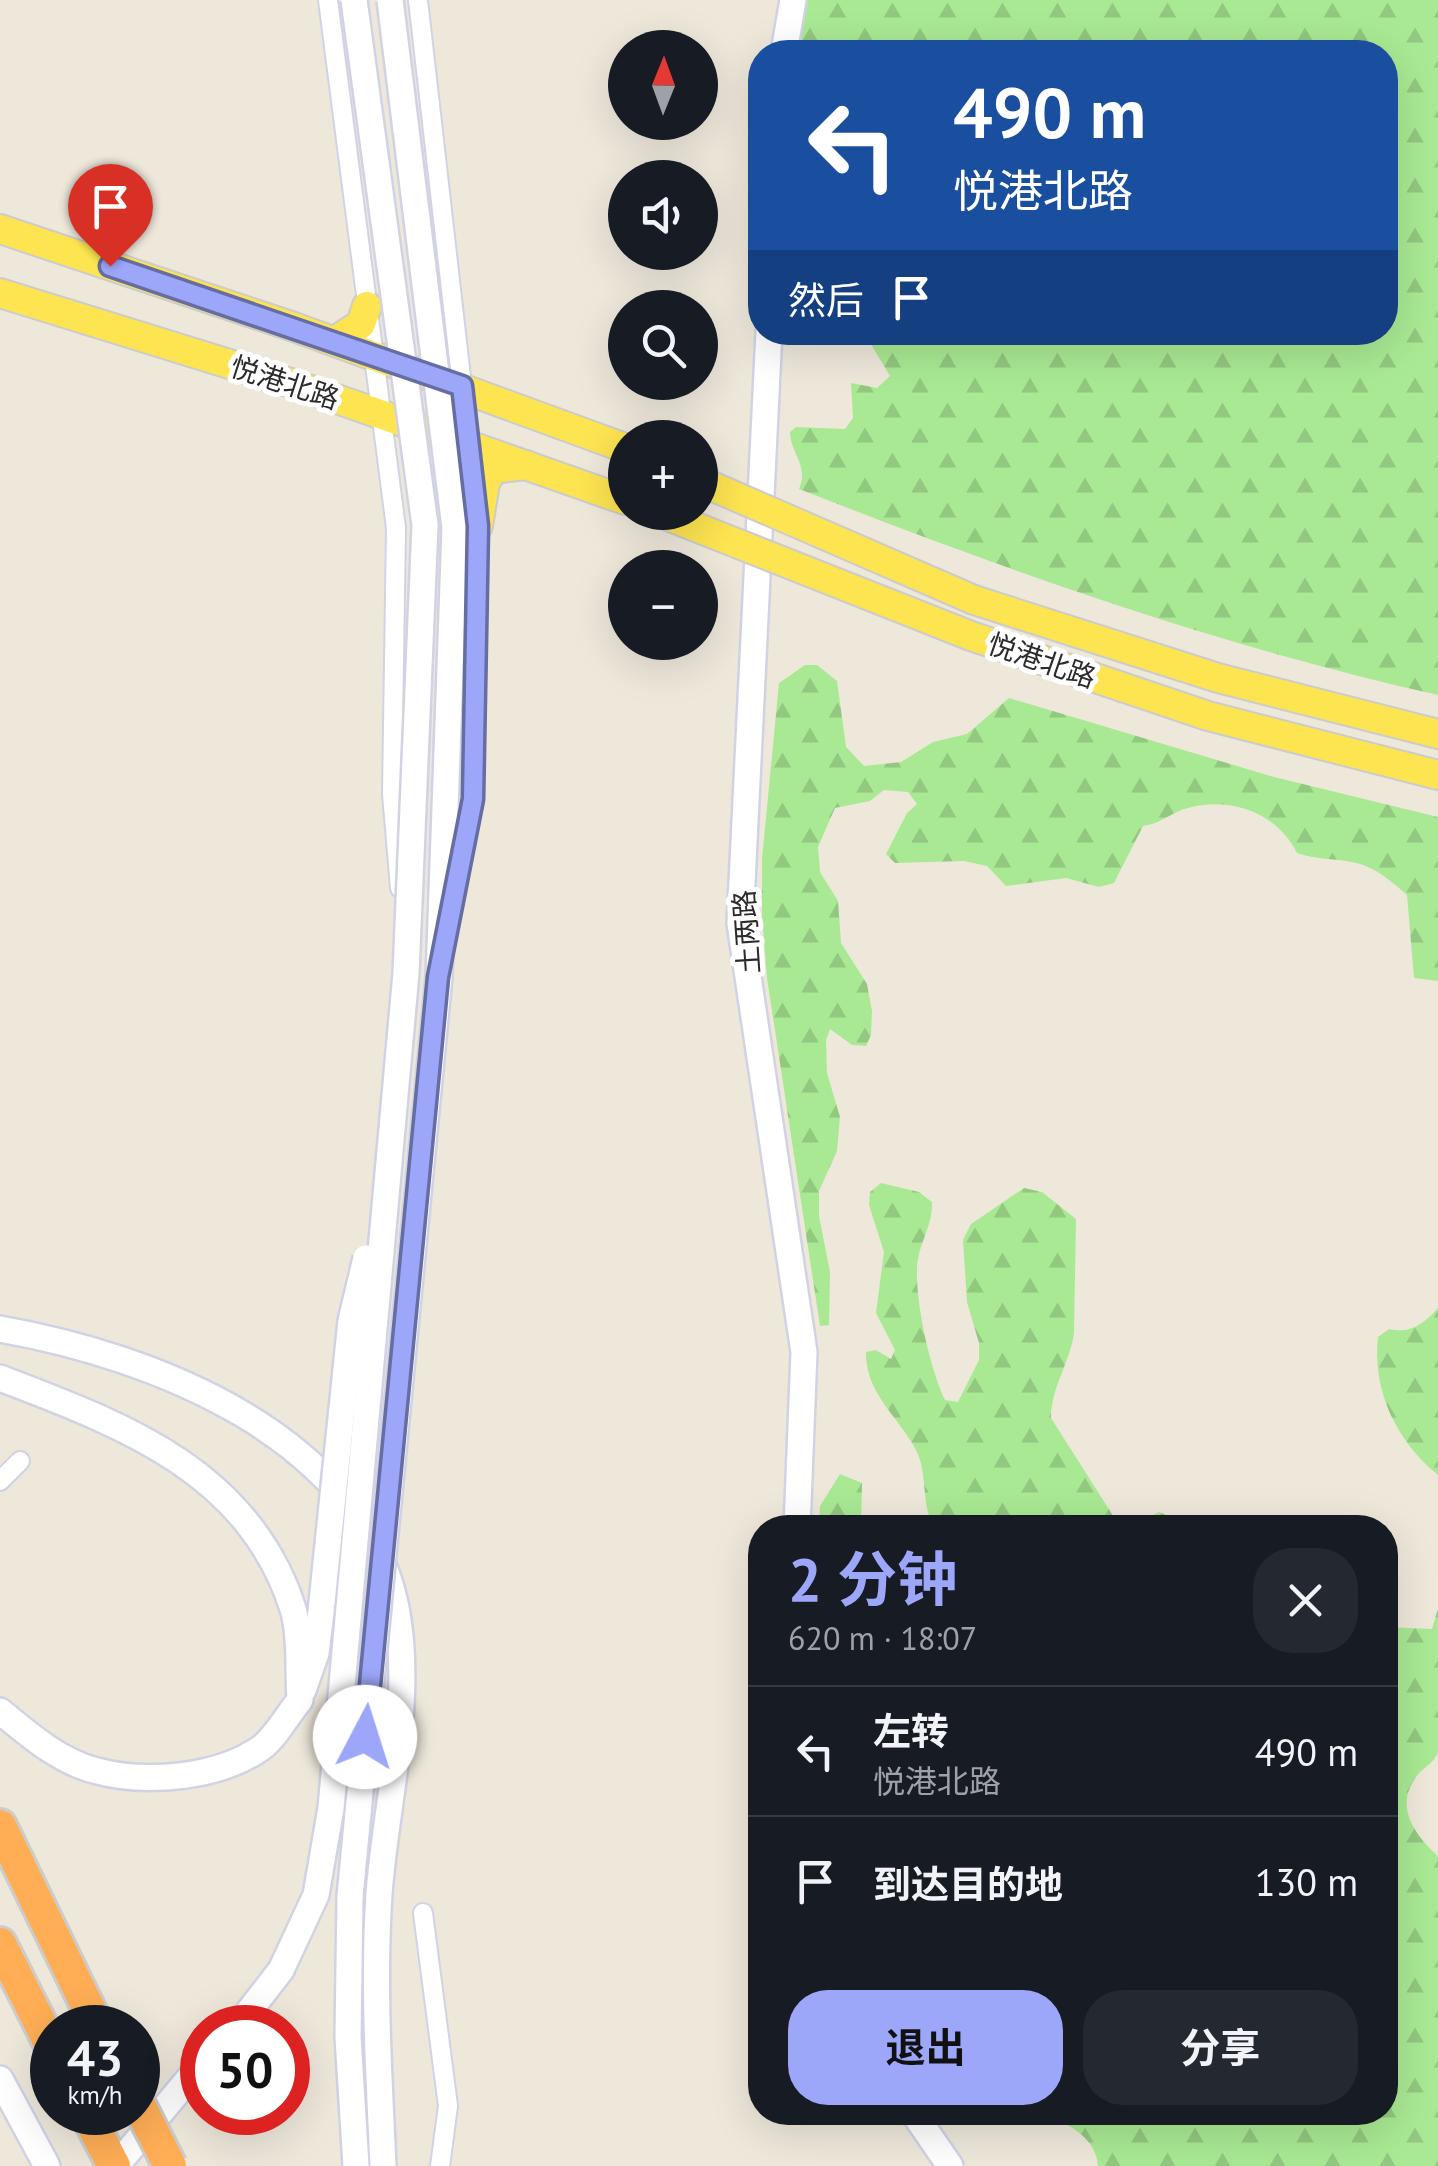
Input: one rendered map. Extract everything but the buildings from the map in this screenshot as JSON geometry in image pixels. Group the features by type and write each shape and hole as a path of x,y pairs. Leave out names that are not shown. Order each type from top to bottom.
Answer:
{"highway":[{"path":"0,1826 86,2005"},
{"path":"0,1944 31,2005"},
{"path":"98,2135 115,2166"},
{"path":"154,2135 170,2166"}],"main road":[{"path":"254,2005 281,1970 316,1895 328,1826 406,973 425,525 354,0"},
{"path":"356,2166 348,2037 350,1896 438,977 455,528 390,0"},
{"path":"786,40 792,0"},
{"name":"悦港北路","path":"0,229 294,327 608,440"},
{"name":"悦港北路","path":"0,293 294,384 608,493"},
{"path":"334,341 361,324 367,306"},
{"name":"土两路","path":"768,345 740,924 804,1352 798,1515"},
{"path":"478,526 485,484 492,470 509,464 531,465"},
{"name":"悦港北路","path":"718,488 974,600 1218,678 1438,734"},
{"name":"悦港北路","path":"703,530 971,636 1208,716 1438,775"},
{"path":"0,1710 42,1746 96,1771 162,1778 219,1768 263,1747 300,1700 316,1653 351,1321 386,1176"},
{"path":"0,1328 128,1362 232,1406 323,1472 368,1536 396,1607 401,1684 379,1896 377,2038 382,2166"},
{"path":"0,1378 116,1423 197,1471 263,1540 294,1612 300,1700"},
{"path":"0,2079 47,2166"},
{"path":"115,2166 180,2088"},
{"path":"922,2125 950,2166"}],"street":[{"path":"328,0 396,528 392,794 406,973"},
{"path":"418,0 472,444 478,526 473,799 438,977"},
{"path":"0,1482 20,1461"},
{"path":"423,1912 448,2106 440,2166"}],"green space":[{"path":"807,0 1438,0 1438,695 1195,630 956,549 799,489 801,466 790,432 796,427 845,429 853,418 851,383 877,388 890,376 871,345 1398,345 1398,40 799,40"},
{"path":"805,665 817,665 837,681 846,747 864,766 901,762 933,742 967,734 1009,698 1274,777 1438,817 1438,981 1414,978 1407,895 1368,867 1297,853 1278,827 1236,806 1188,808 1143,826 1114,883 1099,887 1066,878 1006,886 987,866 964,861 895,863 886,854 907,813 917,804 908,792 884,790 870,801 835,808 818,847 820,872 838,901 841,943 867,984 872,1011 871,1035 866,1046 852,1045 830,1029 826,1040 827,1073 840,1117 837,1151 819,1191 819,1216 830,1272 829,1325 820,1326 767,978 762,917 762,859 779,683"},
{"path":"881,1183 919,1192 932,1202 918,1261 921,1318 939,1387 945,1400 958,1402 979,1360 979,1343 967,1302 963,1240 971,1224 1024,1188 1042,1192 1076,1219 1074,1333 1051,1418 1113,1515 929,1515 916,1450 877,1392 867,1367 866,1352 876,1350 891,1359 895,1350 876,1313 884,1252 869,1205 870,1192"},
{"path":"1438,1308 1438,1475 1410,1447 1390,1413 1377,1357 1378,1337 1389,1329 1416,1326"},
{"path":"840,1474 862,1483 861,1515 820,1515 820,1506"},
{"path":"1438,1608 1438,1753 1410,1788 1407,1810 1415,1830 1438,1856 1438,2166 1098,2166 1092,2146 1068,2125 1398,2125 1398,1628 1432,1629"}],"route":[{"path":"110,266 462,386 472,444 478,526 473,799 438,977 365,1737"}]}
